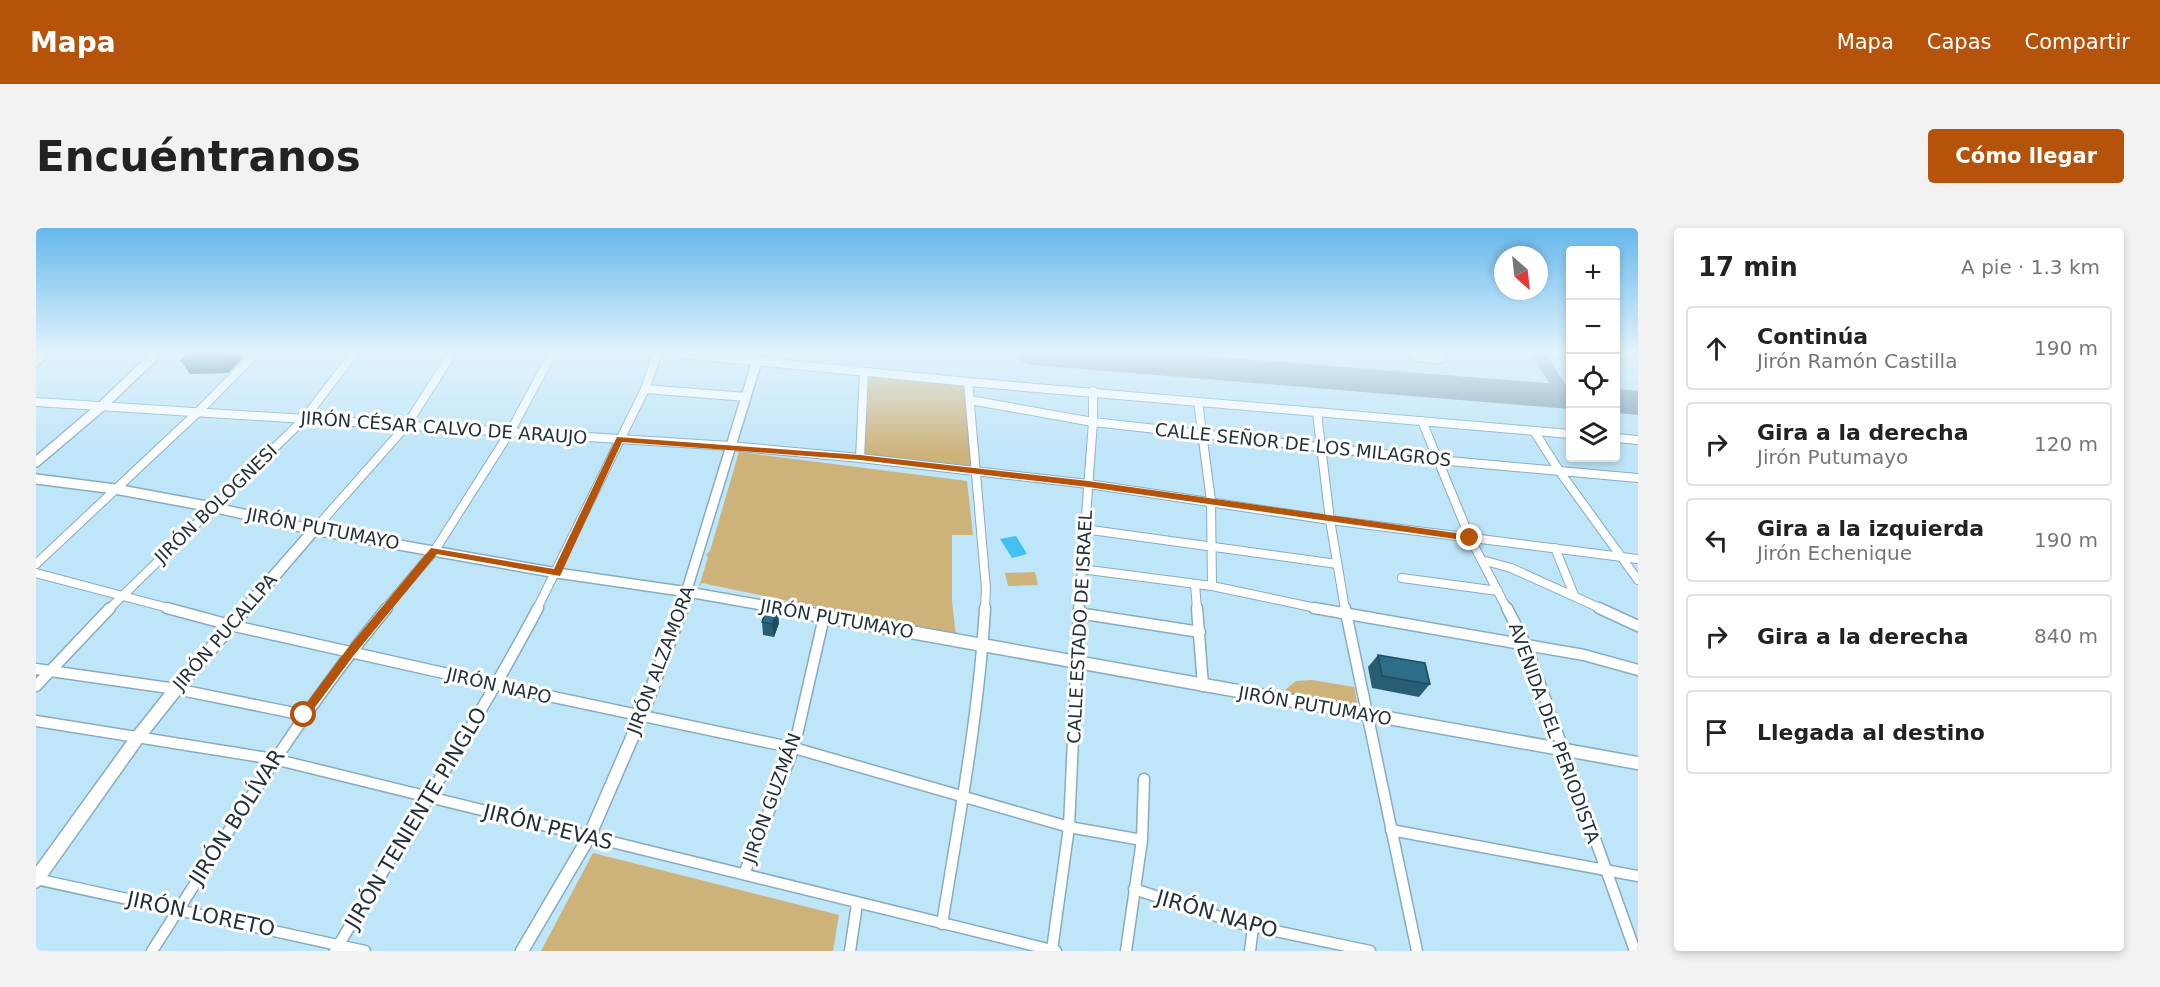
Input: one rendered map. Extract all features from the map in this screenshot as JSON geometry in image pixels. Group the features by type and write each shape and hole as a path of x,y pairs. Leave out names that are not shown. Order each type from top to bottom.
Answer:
{"main road":[{"name":"JIRÓN PUCALLPA","path":"36,879 138,737 176,689 314,530"}],"street":[{"path":"36,462 123,386"},
{"path":"36,564 223,386"},
{"name":"JIRÓN BOLOGNESI","path":"36,686 121,597 304,419 329,386"},
{"path":"314,530 406,426 432,386"},
{"name":"JIRÓN BOLÍVAR","path":"152,951 304,715 350,652 435,550 510,432 535,386"},
{"name":"JIRÓN TENIENTE PINGLO","path":"337,948 426,798 497,685 557,573 646,386"},
{"name":"JIRÓN ALZAMORA","path":"522,951 589,837 641,717 688,591 749,386"},
{"path":"860,458 863,386"},
{"path":"942,924 963,796 983,644 986,588 968,386"},
{"path":"1020,386 1566,434"},
{"path":"645,389 746,397"},
{"name":"CALLE ESTADO DE ISRAEL","path":"1054,951 1069,827 1075,663 1093,422 1093,391"},
{"name":"CALLE SEÑOR DE LOS MILAGROS","path":"970,400 1093,422 1438,460 1638,478"},
{"name":"JIRÓN CÉSAR CALVO DE ARAUJO","path":"36,402 730,446 860,458 1088,484 1330,520 1638,559"},
{"path":"1198,402 1211,501 1212,586"},
{"path":"1317,413 1330,520 1346,615 1417,951"},
{"name":"AVENIDA DEL PERIODISTA","path":"1422,421 1470,538 1526,645 1635,951"},
{"path":"1534,431 1560,472 1638,580"},
{"path":"1620,438 1638,440"},
{"name":"JIRÓN PUTUMAYO","path":"36,479 115,489 212,507 314,530 557,573 656,589 688,591 983,644 1075,663 1638,763"},
{"path":"1084,529 1337,564"},
{"path":"1555,548 1574,595"},
{"path":"1482,560 1511,568 1638,626"},
{"path":"1081,569 1212,586 1346,615 1584,655 1638,670"},
{"name":"JIRÓN NAPO","path":"36,573 230,625 641,717 794,748 1069,827 1142,840"},
{"path":"1402,578 1498,591"},
{"path":"1196,584 1203,686"},
{"path":"1078,613 1200,632"},
{"name":"JIRÓN GUZMÁN","path":"744,874 794,748 824,617"},
{"path":"36,669 176,689 304,715"},
{"name":"JIRÓN PEVAS","path":"36,721 274,759 1054,951"},
{"path":"1126,951 1142,840 1144,779"},
{"path":"1391,830 1638,876"},
{"name":"JIRÓN LORETO","path":"36,879 179,909 337,948 365,951"},
{"name":"JIRÓN NAPO","path":"1134,889 1187,908 1253,927 1370,951"},
{"path":"850,951 856,904"},
{"path":"1250,951 1253,927"}],"shaded area":[{"path":"863,386 968,386 976,472 860,458"},
{"path":"739,452 967,481 973,535 952,535 952,601 956,636 702,583 699,587 708,557 706,555 710,551"},
{"path":"1035,572 1038,585 1008,586 1005,573"},
{"path":"1312,680 1354,687 1358,707 1286,698 1286,689 1296,681"},
{"path":"593,853 839,915 833,951 541,951"}],"water":[{"path":"1016,536 1027,554 1012,558 1000,539"}],"building":[{"path":"767,608 778,610 772,624 762,622"},
{"path":"1378,655 1425,663 1430,684 1382,676"}],"taxiway":[{"path":"1559,386 1566,397"}],"runway":[{"path":"1430,386 1566,397"},
{"path":"1620,401 1638,403"}],"route":[{"path":"304,715 350,652 435,550 557,573 620,439 860,458 1088,484 1470,538"}]}
